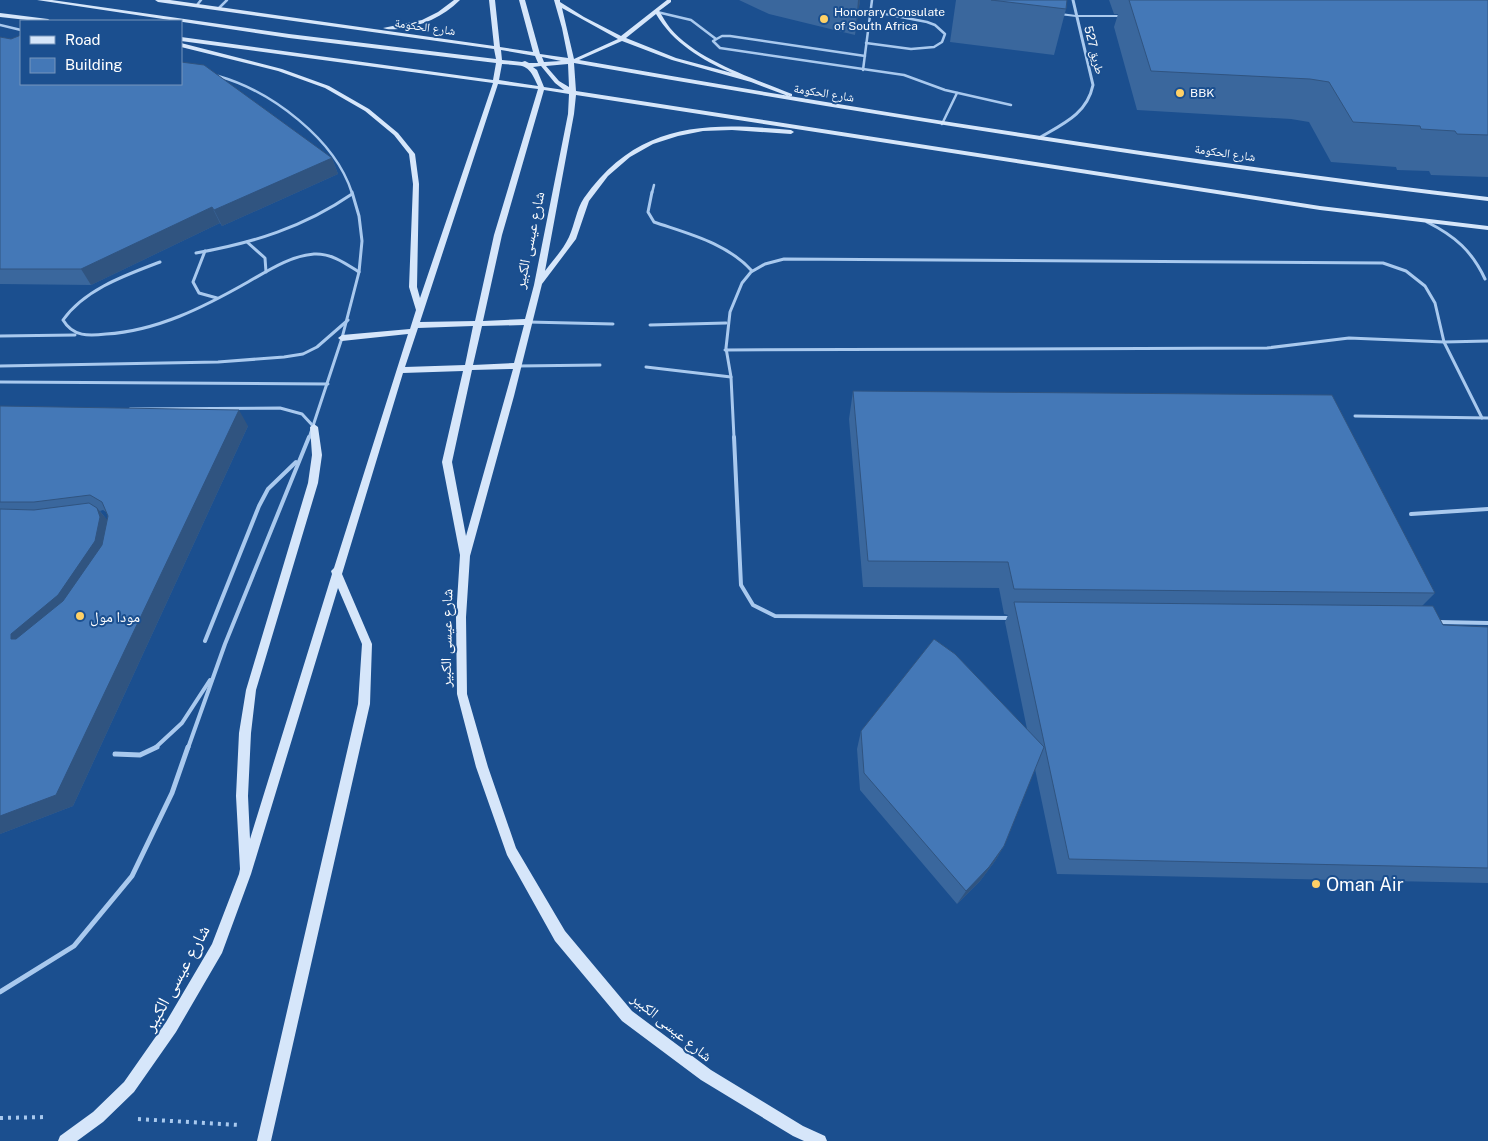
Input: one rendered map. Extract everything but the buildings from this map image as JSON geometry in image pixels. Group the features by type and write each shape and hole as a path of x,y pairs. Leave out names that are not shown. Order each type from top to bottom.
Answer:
{"main road":[{"path":"40,0 178,20"},
{"name":"شارع الحكومة","path":"158,0 199,3 219,8 498,48 942,124 1336,181 1488,199"},
{"path":"368,30 411,26 441,14 457,0"},
{"name":"شارع عيسى الكبير","path":"65,1141 98,1117 128,1087 171,1027 217,948 245,874 336,571 400,370 496,82 499,63 492,0"},
{"path":"522,0 536,55 541,64 550,76 574,92"},
{"path":"182,21 499,63 529,65 571,62 620,40 657,12 669,0"},
{"path":"557,2 593,26 654,54 751,80"},
{"name":"شارع عيسى الكبير","path":"557,2 571,62 574,92 538,285 518,366 465,556 461,617 462,694 482,767 511,851 560,936 627,1016 706,1075 798,1132 820,1141"},
{"path":"657,12 669,30 690,48 751,80 812,103"},
{"path":"0,15 40,20"},
{"path":"182,39 574,92 1320,208 1488,228"},
{"path":"182,44 280,70 327,87 367,110 396,134 412,154 416,184 413,287 420,310"},
{"path":"465,556 448,462 500,227 542,88 534,70 529,65 498,48"},
{"path":"538,285 572,240 585,202 602,177 622,160 648,143 688,131 740,126 935,147"},
{"path":"342,338 414,328 478,323 528,322"},
{"path":"400,370 518,366"},
{"path":"245,874 242,796 245,733 251,690 313,483 317,455 314,427"},
{"path":"264,1141 364,704 367,644 336,571"}],"street":[{"name":"طريق 527","path":"1039,138 1085,109 1092,97 1093,84 1073,0"},
{"path":"1047,12 1076,16 1134,16"}],"lane":[{"path":"219,8 227,0"},
{"path":"863,70 872,0"},
{"path":"657,12 691,20 716,38 738,37 864,56"},
{"path":"866,43 926,49 935,47 944,39 945,34 935,26 870,12"},
{"path":"0,25 20,30"},
{"path":"716,38 713,42 720,48 904,75 956,93 1011,104"},
{"path":"0,992 74,946 132,876 172,793 214,674 298,460 314,427 348,320 359,272 362,241 358,216 346,177 333,154 281,105 232,80 215,75"},
{"path":"942,124 956,93"},
{"path":"654,185 648,212 654,222 721,246 744,262 752,271"},
{"path":"196,253 294,229 330,210 352,194"},
{"path":"1426,222 1457,238 1468,248 1476,258 1485,279"},
{"path":"247,242 266,257 268,262 266,272"},
{"path":"205,251 193,282 199,294 217,298"},
{"path":"0,336 116,334 152,328 187,314 291,260 312,254 324,254 335,257 359,272"},
{"path":"1012,618 775,616 753,605 741,585 730,377 725,350 726,323 743,280 752,271 784,259 1383,263 1406,270 1425,286 1436,303 1444,342 1482,418"},
{"path":"76,335 66,327 63,320 72,307 130,274 160,262"},
{"path":"0,366 218,362 284,357 303,354 317,347 348,320"},
{"path":"528,322 613,324"},
{"path":"650,325 726,323"},
{"path":"725,350 1267,348 1349,338 1444,342 1488,341"},
{"path":"518,366 600,365"},
{"path":"646,366 730,377"},
{"path":"0,382 328,384"},
{"path":"120,408 280,408 302,414 314,427"},
{"path":"1356,416 1488,418"},
{"path":"205,641 259,506 268,489 298,460"},
{"path":"1411,514 1488,509"},
{"path":"1428,622 1488,623"},
{"path":"115,754 142,754 162,744 176,730 214,674"}],"place":[{"name":"Honorary Consulate of South Africa","path":"824,19"},
{"name":"BBK","path":"1180,93"},
{"name":"مودا مول","path":"80,616"},
{"name":"Oman Air","path":"1316,884"}]}
